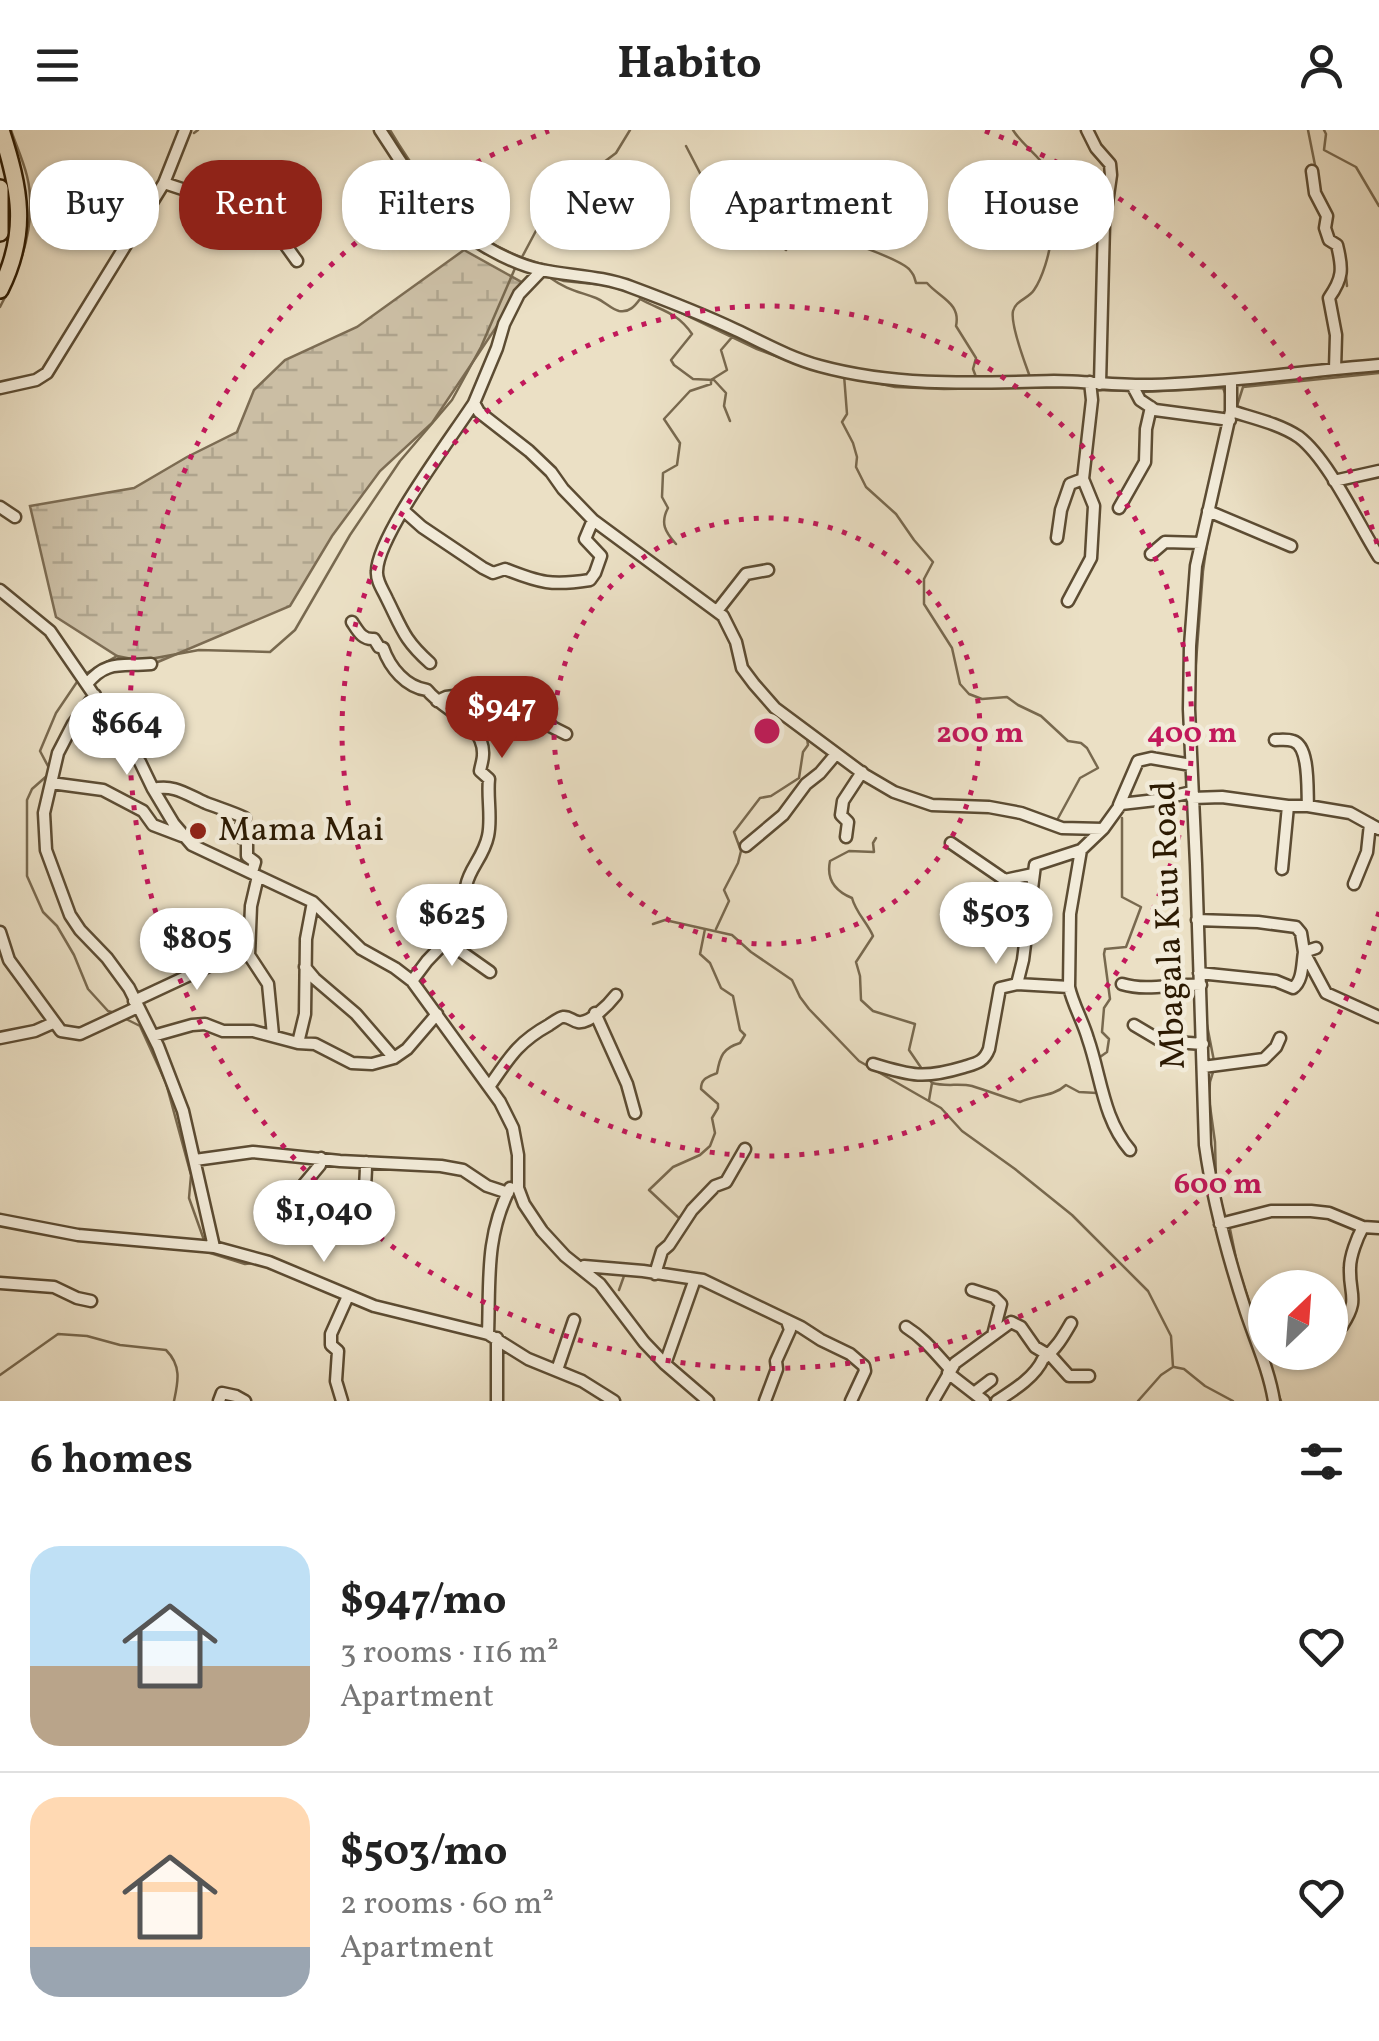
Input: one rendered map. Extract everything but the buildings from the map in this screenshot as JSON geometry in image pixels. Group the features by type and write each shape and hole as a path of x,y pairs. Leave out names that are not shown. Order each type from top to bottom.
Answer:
{"highway":[{"path":"0,130 14,169 20,222 11,266 0,290"},
{"path":"0,188 0,233"}],"street":[{"path":"0,388 36,380 47,373 164,184 185,130"},
{"path":"380,130 440,213 510,260 542,270 616,282 818,366 916,383 1132,384 1231,381 1379,366"},
{"path":"1068,602 1090,558 1094,506 1083,479 1095,383 1104,214 1111,174 1110,164 1087,130"},
{"path":"1312,171 1316,196 1327,216 1325,229 1340,260 1340,282 1329,298 1336,335 1335,369"},
{"path":"164,184 260,215 297,260"},
{"path":"430,663 402,632 377,576 383,548 403,510 474,403 519,294 542,270"},
{"name":"Mbagala Kuu Road","path":"1231,381 1230,416 1194,584 1189,710 1205,1146 1220,1224 1248,1317"},
{"path":"1132,384 1137,396 1155,410 1230,416 1296,436 1334,480 1379,557"},
{"path":"474,403 479,412 551,472 593,520 717,611 736,642 742,668 775,708 862,772 894,792 932,805 989,807 1062,828 1103,829"},
{"path":"1119,508 1145,462 1151,408"},
{"path":"1334,480 1379,471"},
{"path":"1057,538 1070,484 1083,479"},
{"path":"0,508 14,517"},
{"path":"403,510 422,527 493,573 505,569 554,584 590,580 596,573 602,556 585,539 593,520"},
{"path":"1208,511 1291,546"},
{"path":"1152,554 1165,542 1201,543"},
{"path":"717,611 746,574 768,570"},
{"path":"0,590 50,631 192,845 313,902 361,949 412,982 500,1102 512,1128 518,1155 518,1188 524,1204 548,1238 600,1284 644,1342 708,1401"},
{"path":"352,622 362,636 374,639 383,648 388,662 401,676 415,688 427,690 474,732 484,754 480,771 490,779 490,832 466,886 466,898 474,911 427,960 412,982"},
{"path":"84,679 114,664 151,664"},
{"path":"95,695 58,753 44,813 46,850 70,915 115,968 153,1036 183,1111 214,1247"},
{"path":"437,701 454,696 534,718 566,734"},
{"path":"1275,740 1295,741 1304,754 1308,806"},
{"path":"746,846 793,804 806,784 836,754"},
{"path":"1016,984 1024,960 1037,863 1081,850 1103,829 1119,805 1138,762 1151,758 1191,765"},
{"path":"846,837 848,822 841,816 841,806 862,772"},
{"path":"51,783 103,790 144,811 153,825 183,836"},
{"path":"153,789 177,788 245,818 236,836 246,839 247,856 255,862 249,954 268,984 273,1035"},
{"path":"1119,805 1192,795 1222,796 1350,813 1375,826 1354,884"},
{"path":"1282,869 1288,806"},
{"path":"951,843 1004,880 1033,874"},
{"path":"1081,850 1070,914 1070,987 1089,1041 1101,1093 1121,1139 1130,1150"},
{"path":"298,1043 305,1014 306,939 313,902"},
{"path":"1122,984 1146,989 1200,979 1276,981 1293,988 1298,984 1304,952 1301,932 1296,927 1197,920"},
{"path":"0,932 9,960 53,1023 61,1031 80,1034 224,959 249,954"},
{"path":"448,939 490,972"},
{"path":"1304,952 1316,948"},
{"path":"1304,952 1326,993 1379,1016"},
{"path":"305,967 356,1014 394,1058"},
{"path":"874,1064 927,1076 979,1063 990,1048 999,989 1016,984 1070,987"},
{"path":"489,1087 520,1044 538,1030 559,1017 582,1022 616,995"},
{"path":"595,1013 627,1084 635,1112"},
{"path":"153,1036 205,1024 222,1031 253,1031 315,1044 352,1063 372,1064 394,1058 407,1049 437,1014"},
{"path":"0,1038 53,1023"},
{"path":"1134,1025 1161,1041 1203,1044"},
{"path":"1203,1067 1264,1059 1280,1038"},
{"path":"655,1274 662,1251 714,1186 726,1182 745,1148"},
{"path":"195,1160 253,1152 452,1167 508,1193"},
{"path":"321,1158 295,1195 295,1201 308,1213 346,1222 358,1216 366,1162"},
{"path":"496,1401 490,1254 498,1211 518,1171"},
{"path":"1220,1224 1271,1210 1311,1211 1329,1212 1363,1227 1379,1228"},
{"path":"0,1220 78,1235 214,1247 269,1262 389,1310 493,1336 528,1360 582,1381 614,1401"},
{"path":"1348,1317 1354,1300 1350,1269 1363,1227"},
{"path":"578,1265 696,1279 787,1321 850,1354 864,1366 851,1401"},
{"path":"665,1364 696,1279"},
{"path":"0,1283 54,1286 91,1301"},
{"path":"972,1290 994,1297 1000,1304 993,1336"},
{"path":"342,1401 336,1380 338,1350 331,1345 330,1334 348,1296"},
{"path":"556,1370 574,1320"},
{"path":"765,1401 790,1327 787,1321"},
{"path":"933,1401 961,1358 1012,1322 1069,1376 1089,1376"},
{"path":"997,1401 1036,1371 1070,1323"},
{"path":"906,1327 927,1342 949,1371 979,1397 991,1380"},
{"name":"Mbagala Kuu Road","path":"1267,1370 1274,1401"},
{"path":"220,1401 220,1394 224,1394 245,1401"}],"green space":[{"path":"464,250 525,284 432,423 380,471 332,536 290,606 139,670 56,617 30,506 134,488 237,432 254,390 285,360 357,327"}],"waterway":[{"path":"0,307 21,260 29,227 27,176 11,130"},
{"path":"194,133 198,130"},
{"path":"390,130 422,179 460,220 505,250 561,268"},
{"path":"521,259 538,227 557,218 570,196 616,153 630,130"},
{"path":"1013,130 1048,171 1054,198 1053,232 1040,279 1013,311 1030,377"},
{"path":"1308,130 1316,170"},
{"path":"1324,130 1324,150 1356,167 1379,206"},
{"path":"686,146 701,175 723,175 752,201 746,219 786,250 803,232 824,235 889,258 909,269 916,283 927,283 955,312 956,326 976,358 976,377"},
{"path":"150,659 199,650 270,652 295,630 350,535 400,461 452,400 481,347 516,266"},
{"path":"1345,267 1347,286"},
{"path":"549,277 613,309 629,310 640,299 681,321 692,334 671,360 693,379 714,380 726,393 724,406 730,421"},
{"path":"552,277 604,285"},
{"path":"616,288 632,293"},
{"path":"684,302 723,318"},
{"path":"663,304 797,364"},
{"path":"676,544 665,527 668,508 662,497 663,473 677,465 680,443 664,419 690,391 711,384 711,380 727,370 721,350 733,336"},
{"path":"798,353 824,362"},
{"path":"1236,409 1243,387 1379,373"},
{"path":"844,375 847,414 842,422 853,443 856,467 866,487 896,514 933,562 924,579 924,604 952,648 960,684 969,694 982,699 1007,697 1041,716 1068,741 1087,748 1098,768 1080,778 1056,822"},
{"path":"863,380 895,387 944,389 1074,387"},
{"path":"1142,392 1223,388 1227,398"},
{"path":"1097,390 1129,391"},
{"path":"1195,675 1209,529"},
{"path":"85,674 117,656 137,660"},
{"path":"49,768 40,751 56,713 79,679"},
{"path":"716,929 729,901 724,890 741,851 734,832 760,798 771,796 799,778 807,738"},
{"path":"49,774 32,789 27,800 27,876 43,912 57,926 74,955 88,989 108,1011 115,1013"},
{"path":"1100,1057 1107,1052 1109,1039 1102,1032 1104,1008 1110,999 1105,949 1126,947 1141,907 1122,897 1122,818"},
{"path":"876,838 874,852 849,851 830,861 829,874 837,888 852,898 873,936 856,962 861,1000 873,1011 915,1024 909,1050 924,1072"},
{"path":"653,924 665,920 732,935 792,980 809,1009 859,1061 941,1108 962,1131 1072,1215 1148,1291 1171,1336 1173,1367 1138,1401"},
{"path":"681,1220 649,1190 673,1167 710,1146 715,1133 712,1118 718,1104 701,1085 717,1073 726,1050 740,1043 745,1035 740,1030 733,996 721,988 710,963 700,954 705,929"},
{"path":"1203,930 1204,962"},
{"path":"1205,975 1205,1002"},
{"path":"126,1019 140,1026 166,1083 191,1175 189,1198 204,1240"},
{"path":"1206,1020 1214,1061"},
{"path":"1214,1069 1209,1099 1216,1180 1225,1218"},
{"path":"929,1079 929,1100"},
{"path":"932,1083 972,1086 1020,1102 1066,1085 1079,1092 1097,1093"},
{"path":"1230,1229 1248,1298"},
{"path":"140,1235 187,1240"},
{"path":"204,1251 245,1264 254,1263"},
{"path":"619,1290 627,1275"},
{"path":"0,1375 58,1334 87,1336 120,1345 166,1350 177,1368 174,1401"},
{"path":"1174,1367 1184,1369 1233,1401"},
{"path":"1276,1388 1281,1401"}],"place":[{"name":"Mama Mai","path":"198,831"}]}
